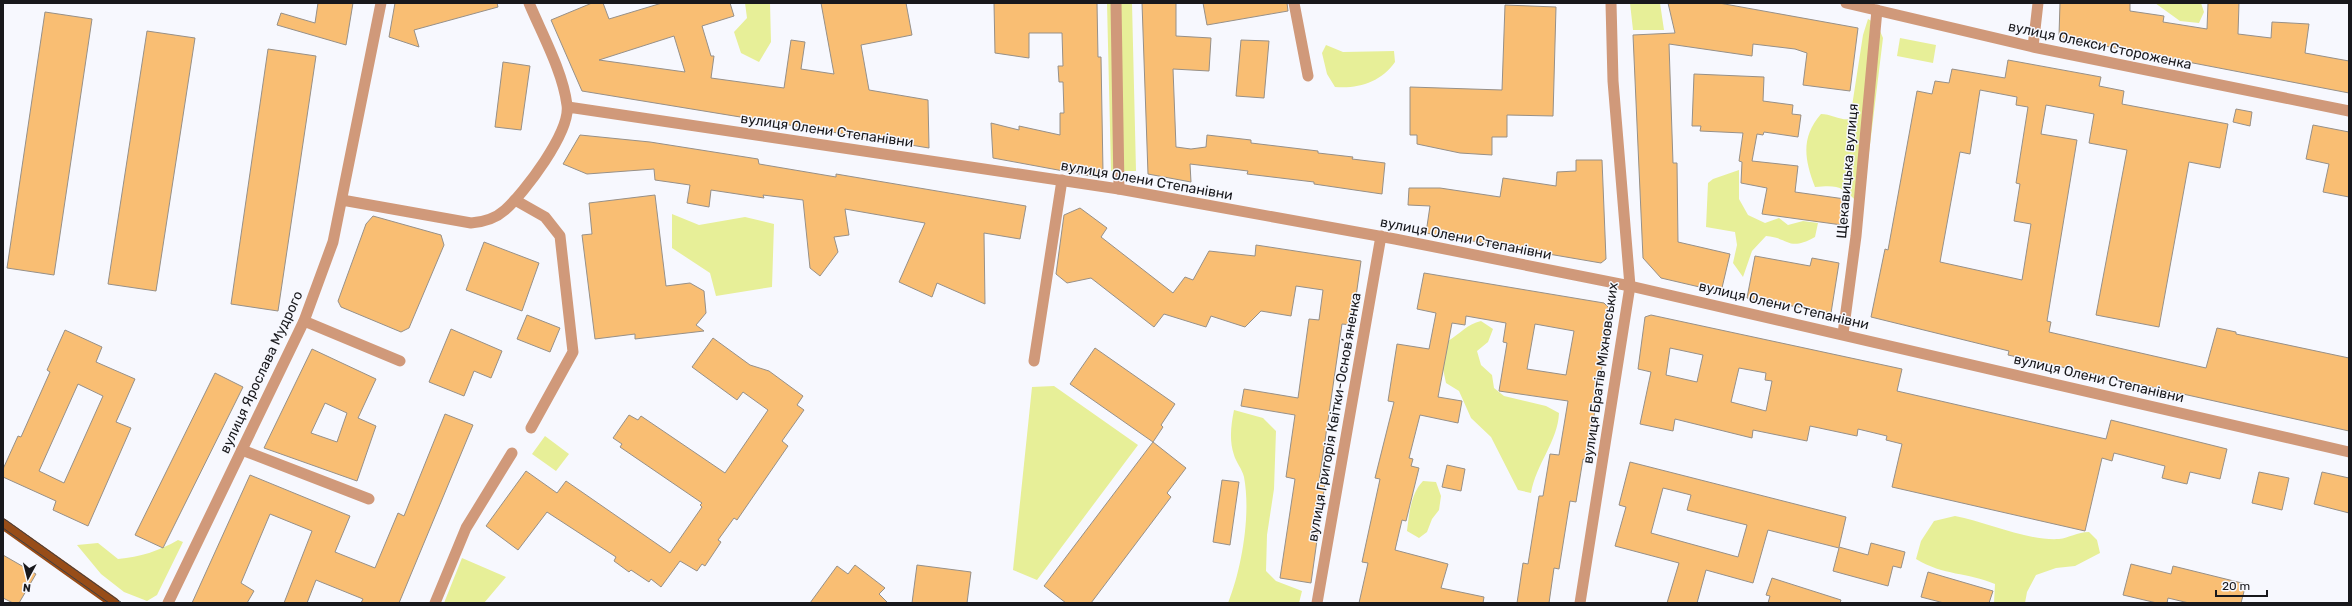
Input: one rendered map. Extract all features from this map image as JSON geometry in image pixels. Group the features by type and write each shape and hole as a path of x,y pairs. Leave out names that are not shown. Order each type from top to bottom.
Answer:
{"main road":[{"path":"3,524 114,603"}],"street":[{"name":"вулиця Ярослава Мудрого","path":"168,603 304,321 334,242 381,3"},
{"path":"342,200 472,223 487,221 504,211 515,200 555,143 564,124 568,107 564,87 529,3"},
{"path":"1116,3 1119,189"},
{"path":"1294,3 1308,76"},
{"name":"вулиця Братів Міхновських","path":"1580,603 1630,286 1613,81 1611,3"},
{"name":"вулиця Олекси Стороженка","path":"1846,3 2033,47 2349,112"},
{"path":"2033,47 2038,3"},
{"name":"Щекавицька вулиця","path":"1843,334 1856,236 1877,10"},
{"name":"вулиця Олени Степанівни","path":"568,107 1119,189 1381,236 1630,286 2349,452"},
{"path":"1034,361 1062,180"},
{"path":"515,200 545,217 560,236 573,352 531,428"},
{"name":"вулиця Григорія Квітки-Основʼяненка","path":"1317,603 1381,236"},
{"path":"304,321 400,361"},
{"path":"242,450 369,499"},
{"path":"435,603 466,528 512,452"}],"green space":[{"path":"745,3 770,3 771,42 759,62 741,53 734,32 747,18"},
{"path":"1107,3 1114,3 1117,171 1111,171"},
{"path":"1120,3 1132,3 1136,171 1123,171"},
{"path":"1630,3 1660,3 1664,30 1633,30"},
{"path":"2155,3 2201,3 2204,12 2199,23 2180,21"},
{"path":"1868,19 1877,24 1883,38 1867,169 1858,203 1848,193 1839,188 1829,186 1815,187 1808,167 1806,149 1810,131 1821,114 1850,119 1863,35"},
{"path":"1900,38 1936,45 1933,63 1897,56"},
{"path":"1326,45 1343,52 1394,51 1395,62 1383,75 1369,83 1353,87 1335,87 1327,74 1322,53"},
{"path":"1739,170 1739,199 1748,215 1765,223 1779,218 1788,225 1803,221 1818,223 1815,237 1799,243 1789,243 1774,237 1766,236 1752,251 1743,277 1733,263 1737,245 1735,232 1706,227 1708,183 1713,179"},
{"path":"672,214 699,225 745,217 774,224 772,287 716,296 710,273 672,248"},
{"path":"1481,321 1493,329 1488,342 1477,351 1481,365 1492,375 1494,388 1504,396 1546,406 1559,413 1555,433 1537,472 1531,493 1518,490 1491,437 1471,418 1459,391 1446,383 1443,369 1448,341 1476,322"},
{"path":"1054,386 1138,445 1037,580 1013,570 1032,387"},
{"path":"1234,410 1263,418 1276,431 1274,489 1267,535 1266,571 1276,581 1302,591 1299,603 1228,603 1241,558 1246,524 1246,492 1244,477 1235,458 1231,444 1231,427"},
{"path":"545,436 569,454 556,471 532,454"},
{"path":"1423,481 1436,482 1441,496 1439,510 1432,519 1427,532 1419,538 1407,531 1413,498"},
{"path":"1955,516 2020,534 2047,539 2059,539 2089,532 2097,540 2100,553 2075,566 2056,568 2036,575 2027,592 2025,603 1994,603 1995,584 1975,577 1936,568 1916,559 1921,541 1934,521"},
{"path":"178,540 183,542 157,595 147,601 124,592 101,574 77,545 98,543 118,559 149,553"},
{"path":"462,558 506,577 484,603 444,603"}],"building":[{"path":"318,3 353,3 346,45 277,25 281,13 315,23"},
{"path":"395,3 497,3 498,7 414,30 419,47 389,37"},
{"path":"592,3 603,3 609,19 662,3 730,3 734,16 702,26 711,56 714,56 711,78 784,88 791,40 805,42 801,69 834,74 821,3 906,3 912,35 861,45 869,90 928,100 929,148 582,91 551,20","holes":["674,36 685,72 599,60"]},
{"path":"994,3 1097,3 1098,57 1101,57 1103,172 1096,177 993,158 991,123 1019,130 1019,126 1060,135 1060,113 1064,113 1063,82 1059,82 1058,66 1063,66 1062,33 1029,33 1029,58 995,53"},
{"path":"1142,3 1176,3 1176,36 1211,38 1209,71 1173,69 1176,147 1191,149 1206,147 1207,135 1251,140 1251,143 1318,151 1318,153 1353,157 1352,159 1385,163 1382,194 1314,184 1314,182 1247,174 1248,171 1190,164 1191,182 1148,174"},
{"path":"1203,3 1287,3 1288,11 1207,25"},
{"path":"1668,3 1719,3 1858,28 1850,91 1803,85 1807,53 1795,49 1753,44 1752,56 1669,44 1673,163 1677,163 1678,242 1730,254 1721,292 1661,278 1643,258 1633,35 1675,33"},
{"path":"2060,3 2130,3 2130,11 2164,16 2163,22 2207,29 2208,3 2239,3 2238,34 2271,38 2272,22 2309,24 2305,53 2349,61 2349,93 2063,38 2059,35"},
{"path":"1505,5 1556,7 1553,116 1507,115 1507,137 1492,137 1492,155 1460,153 1417,144 1417,135 1410,135 1410,87 1502,90"},
{"path":"45,12 92,19 54,275 7,268"},
{"path":"147,31 195,38 156,291 108,284"},
{"path":"1241,40 1269,41 1264,98 1236,96"},
{"path":"268,49 316,56 278,311 231,304"},
{"path":"2008,60 2101,77 2099,86 2124,91 2122,104 2228,124 2220,168 2189,162 2159,327 2096,315 2127,150 2089,143 2094,114 2046,105 2041,134 2077,140 2047,321 2051,322 2049,332 2206,368 2217,328 2236,332 2236,334 2349,358 2349,431 2008,355 2009,351 1871,317 1885,249 1888,250 1917,91 1932,94 1935,81 1949,83 1952,69 2005,78","holes":["1980,90 2017,97 2016,105 2028,107 2016,183 2020,184 2014,221 2031,224 2022,280 1940,262 1960,152 1970,154"]},
{"path":"503,62 530,66 521,130 495,127"},
{"path":"1694,74 1764,77 1763,101 1793,105 1792,114 1801,115 1798,137 1764,132 1763,135 1757,134 1752,161 1798,166 1795,192 1845,199 1842,225 1762,214 1767,188 1741,183 1742,162 1739,161 1743,133 1700,131 1701,126 1692,126"},
{"path":"2236,109 2252,112 2250,126 2233,122"},
{"path":"2313,125 2349,132 2349,197 2323,192 2329,164 2306,159"},
{"path":"580,135 650,142 758,159 759,164 836,177 836,174 1026,206 1020,239 984,233 985,304 937,283 932,297 899,282 925,223 845,209 849,235 834,237 838,252 820,276 810,268 803,200 763,195 764,198 711,190 709,207 687,203 690,185 655,180 654,169 587,174 563,164"},
{"path":"1576,160 1602,160 1606,259 1601,263 1426,233 1430,206 1408,205 1409,188 1440,188 1500,197 1503,178 1556,186 1557,172 1576,171"},
{"path":"655,195 666,286 690,283 704,291 706,313 696,325 704,331 635,339 635,334 595,339 582,235 592,234 589,203"},
{"path":"1080,208 1107,228 1101,237 1173,293 1185,277 1193,280 1209,251 1255,256 1256,245 1361,261 1352,325 1342,324 1319,482 1325,483 1311,583 1280,578 1295,479 1286,477 1295,415 1241,406 1244,389 1298,398 1309,319 1319,320 1323,290 1296,286 1291,316 1261,311 1245,327 1211,316 1206,327 1164,314 1154,327 1091,278 1067,283 1056,274 1064,215"},
{"path":"373,216 441,235 444,245 409,328 401,332 341,307 338,301 366,224"},
{"path":"484,242 539,263 522,311 466,290"},
{"path":"1755,256 1810,266 1812,258 1839,263 1831,313 1747,298"},
{"path":"1424,273 1604,303 1611,310 1587,460 1583,459 1576,502 1570,501 1559,569 1554,568 1549,603 1517,603 1523,563 1528,564 1539,496 1543,496 1550,454 1559,455 1568,401 1499,391 1507,343 1503,342 1506,323 1466,316 1465,325 1452,323 1438,397 1462,401 1458,423 1420,415 1409,458 1413,459 1411,466 1419,468 1406,521 1402,520 1395,550 1448,564 1441,588 1484,597 1483,603 1359,603 1368,563 1362,562 1380,479 1375,478 1394,402 1388,401 1397,344 1429,349 1436,313 1417,309","holes":["1535,324 1574,331 1566,375 1527,369"]},
{"path":"527,315 560,328 550,352 517,339"},
{"path":"1651,315 1902,369 1897,391 2106,439 2111,420 2227,449 2220,479 2190,472 2187,484 2174,481 2162,478 2165,466 2114,453 2112,461 2102,458 2085,531 1892,487 1902,444 1886,440 1887,436 1858,429 1857,436 1810,426 1807,441 1753,430 1752,438 1675,419 1673,431 1640,424 1651,372 1638,369 1645,317","holes":["1670,348 1703,355 1697,382 1666,375","1739,368 1766,373 1765,380 1772,381 1766,411 1731,402"]},
{"path":"451,329 502,351 491,378 474,371 464,396 429,382"},
{"path":"65,330 102,347 96,362 135,379 116,422 131,428 88,526 53,510 56,501 3,477 3,469 18,436 21,437 50,372 47,370","holes":["78,384 103,396 64,483 39,471"]},
{"path":"713,338 750,365 769,371 803,396 797,405 804,410 782,441 788,446 737,520 734,518 718,540 721,542 705,566 702,564 697,571 680,561 661,587 651,579 649,582 631,570 629,572 614,561 616,557 547,512 518,550 486,526 526,471 557,493 566,481 670,553 702,507 700,505 702,503 620,447 622,444 613,438 629,415 638,420 641,416 725,473 768,410 743,392 737,400 692,367"},
{"path":"1095,348 1175,404 1161,425 1163,427 1153,442 1070,384"},
{"path":"312,349 376,379 358,418 376,426 357,481 264,448","holes":["325,403 347,413 337,442 311,433"]},
{"path":"215,373 243,387 163,548 135,535"},
{"path":"445,414 473,425 399,603 361,603 363,599 316,580 307,603 284,603 312,531 270,514 241,583 254,591 247,603 192,603 250,475 350,516 335,552 375,568 398,513 404,516"},
{"path":"1153,442 1186,468 1167,493 1171,497 1091,603 1066,603 1044,586"},
{"path":"1630,462 1846,517 1839,547 1868,555 1871,543 1905,552 1901,568 1893,566 1888,586 1833,571 1839,548 1768,530 1753,583 1706,570 1697,603 1667,603 1679,563 1615,546 1626,507 1619,505","holes":["1663,488 1691,495 1687,510 1747,525 1738,557 1651,533"]},
{"path":"1447,465 1465,469 1461,491 1442,487"},
{"path":"2259,472 2289,478 2282,510 2252,503"},
{"path":"2322,472 2349,478 2349,513 2314,504"},
{"path":"1222,480 1239,482 1230,545 1213,542"},
{"path":"3,555 36,574 19,603 13,603 3,598"},
{"path":"2131,564 2171,574 2173,566 2246,584 2241,603 2189,603 2168,598 2167,603 2157,603 2123,595"},
{"path":"855,565 885,588 879,594 888,603 810,603 837,566 848,574"},
{"path":"917,565 971,572 967,603 912,603"},
{"path":"1928,572 1993,591 1989,603 1944,603 1921,597"},
{"path":"1772,578 1841,600 1840,603 1768,603 1770,596 1766,595"}],"tram line":[{"path":"3,518 122,603"},
{"path":"3,528 109,603"}]}
